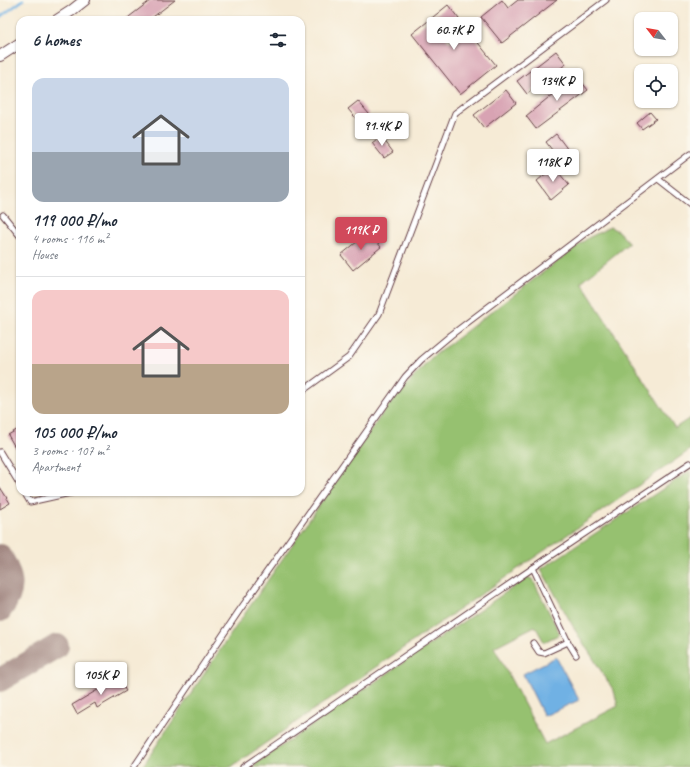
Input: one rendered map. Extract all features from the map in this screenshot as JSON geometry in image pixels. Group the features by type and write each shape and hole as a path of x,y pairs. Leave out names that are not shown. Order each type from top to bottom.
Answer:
{"street":[{"path":"63,16 85,0"},
{"path":"0,56 16,46"}],"lane":[{"path":"305,389 349,357 379,314 455,113 606,0"},
{"path":"134,767 239,610 404,377 450,335 690,154"},
{"path":"658,179 690,204"},
{"path":"3,215 16,231"},
{"path":"0,452 16,478"},
{"path":"243,767 533,568 690,463"},
{"path":"26,496 30,502 57,496"},
{"path":"533,568 568,642 576,655"},
{"path":"533,643 539,652 544,653 568,642"}],"green space":[{"path":"610,227 618,231 629,243 581,282 675,428 690,418 690,450 231,767 142,767 224,644 384,411 431,358 588,238"},
{"path":"690,471 690,767 251,767 528,577 533,580 560,634 544,642 535,626 494,647 545,744 618,706 614,691 575,630 541,569"}],"water":[{"path":"556,657 579,700 544,716 523,674"}],"building":[{"path":"151,0 175,0 154,16 130,16"},
{"path":"502,0 508,8 518,0 557,0 502,43 481,17"},
{"path":"448,5 459,19 442,33 449,42 466,28 496,65 460,94 412,34"},
{"path":"556,51 566,64 527,94 517,81"},
{"path":"576,75 588,90 536,129 526,116"},
{"path":"506,90 516,103 484,128 474,115"},
{"path":"358,101 369,114 359,122 348,109"},
{"path":"650,112 656,119 642,129 637,123"},
{"path":"556,134 575,159 565,167 546,142"},
{"path":"381,136 393,152 384,158 372,143"},
{"path":"554,167 569,185 551,200 537,181"},
{"path":"369,232 381,247 353,270 341,255"},
{"path":"16,430 16,449 8,435"},
{"path":"0,487 10,503 0,509"},
{"path":"118,678 126,691 97,708 95,703 77,714 72,705"}],"waterway":[{"path":"0,17 23,0"}],"taxiway":[{"path":"0,556 7,570 10,583 8,596 0,610"},
{"path":"0,680 57,646"}]}
